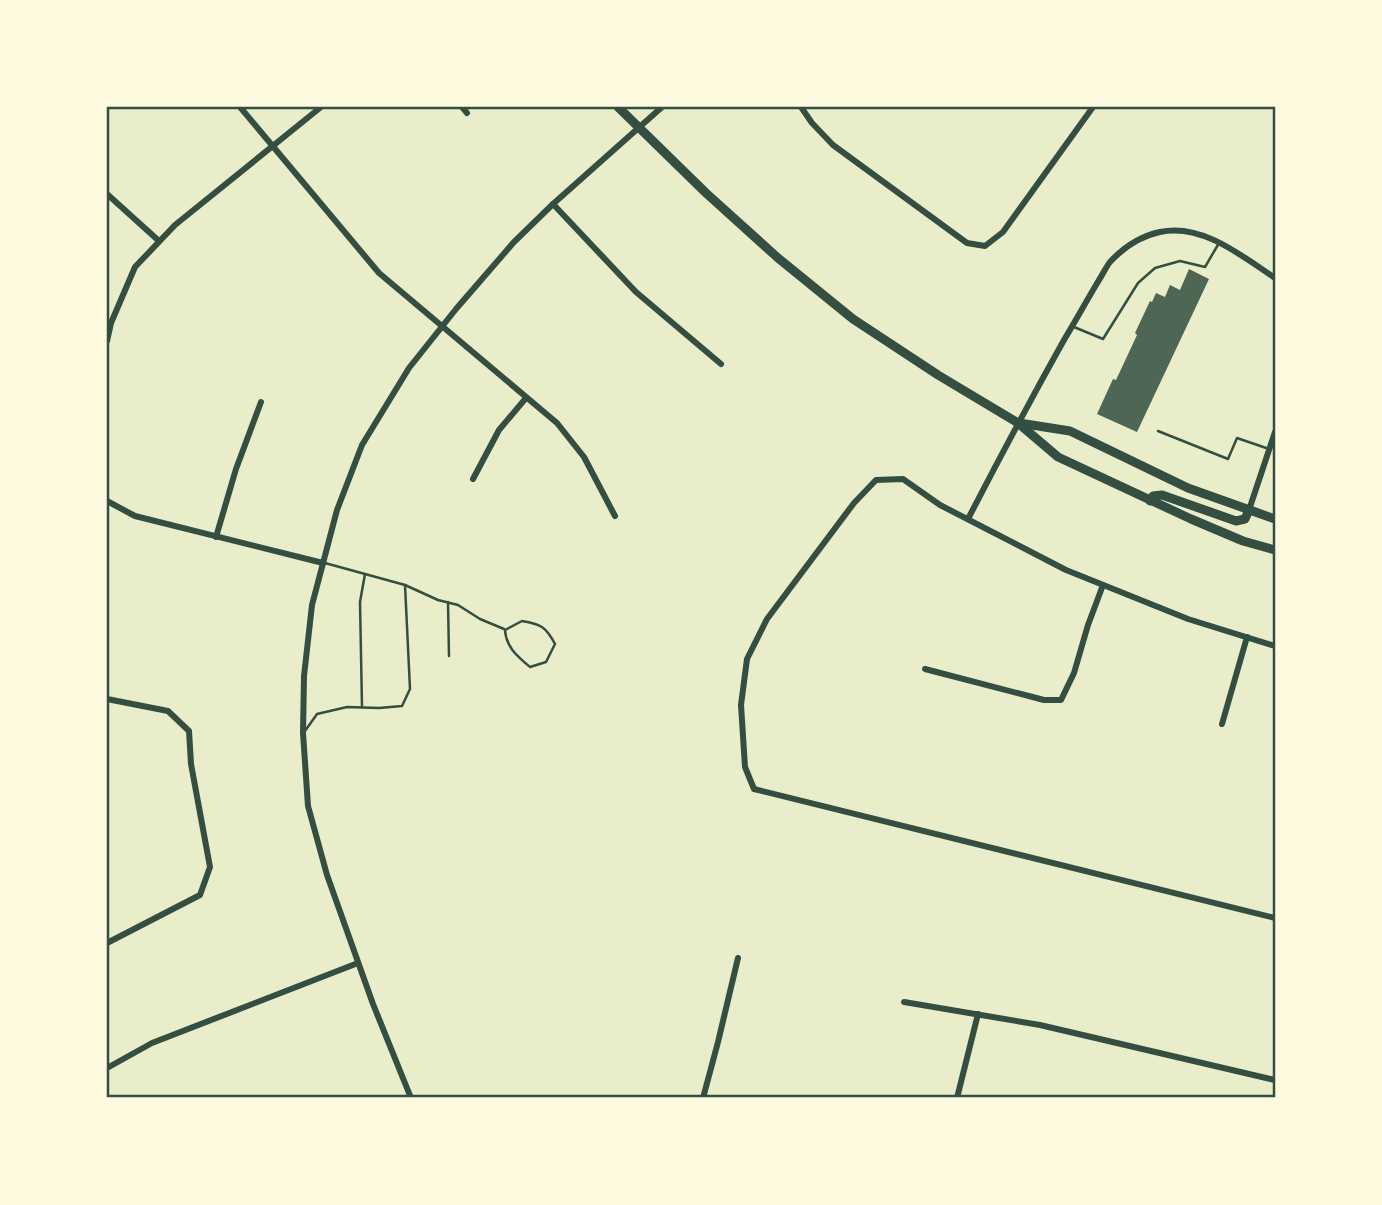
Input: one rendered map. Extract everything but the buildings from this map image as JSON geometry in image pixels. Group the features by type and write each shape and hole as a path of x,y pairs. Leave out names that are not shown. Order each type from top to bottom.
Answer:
{"main road":[{"path":"618,107 706,193 778,258 853,319 938,376 1018,422 1058,457 1243,541 1275,550"},
{"path":"1018,422 1070,431 1188,488 1275,519"},
{"path":"1150,501 1153,496 1162,495 1236,521 1245,519 1249,510"}],"street":[{"path":"240,107 379,274 556,423 584,457 615,516"},
{"path":"107,341 111,323 135,267 175,225 321,107"},
{"path":"411,1098 358,963 327,875 308,806 303,733 304,676 312,605 337,510 362,445 409,368 514,242 663,107"},
{"path":"801,107 812,123 834,145 967,243 985,246 1003,232 1093,107"},
{"path":"107,194 159,241"},
{"path":"553,204 636,292 721,364"},
{"path":"968,519 1072,326 1110,263 1124,249 1161,231 1184,231 1203,235 1219,243 1275,278"},
{"path":"473,479 499,430 526,398"},
{"path":"216,537 236,469 261,402"},
{"path":"1249,510 1275,432"},
{"path":"1275,646 1188,619 1066,570 940,505 903,479 876,480 854,503 767,619 747,659 741,705 745,767 754,789 1275,918"},
{"path":"107,501 135,516 323,563"},
{"path":"925,669 1044,700 1060,700 1074,673 1103,585"},
{"path":"1222,724 1247,637"},
{"path":"107,699 168,711 189,731 191,764 210,867 201,895 107,943"},
{"path":"703,1098 738,958"},
{"path":"107,1068 152,1043 358,963"},
{"path":"904,1002 1040,1025 1275,1080"},
{"path":"957,1098 978,1014"}],"lane":[{"path":"1072,326 1103,339 1138,283 1155,268 1180,261 1205,267 1219,243"},
{"path":"1158,431 1228,459 1237,438 1269,449"},
{"path":"323,563 405,585 458,605 505,630"},
{"path":"362,707 360,602 365,575"},
{"path":"303,733 317,714 347,707 402,706 410,689 405,585"},
{"path":"448,602 449,656"},
{"path":"522,621 537,624 548,631 555,644 546,662 530,667 513,653 505,630 522,621"}]}
